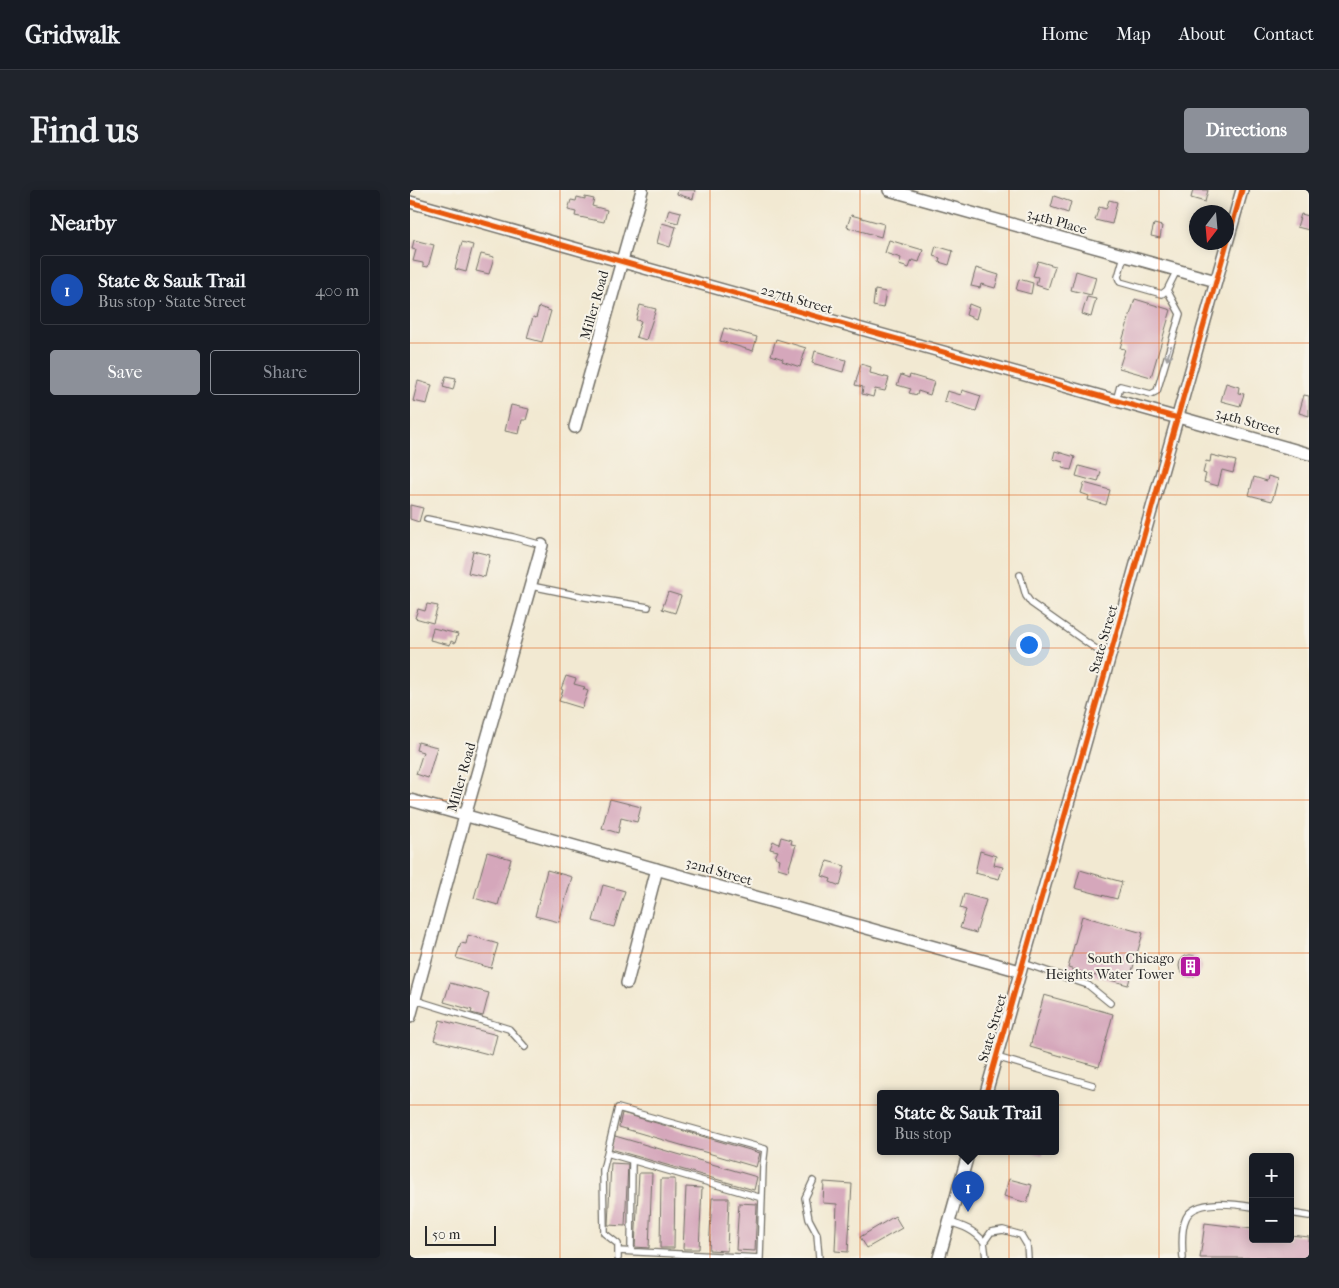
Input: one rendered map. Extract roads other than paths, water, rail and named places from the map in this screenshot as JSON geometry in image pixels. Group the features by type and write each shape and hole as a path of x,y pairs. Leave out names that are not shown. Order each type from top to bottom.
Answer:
{"street":[{"name":"Miller Road","path":"576,427 642,190"},
{"name":"34th Place","path":"889,190 1216,282"},
{"name":"State Street","path":"987,1090 1242,190"},
{"name":"227th Street","path":"410,202 1178,417"},
{"name":"34th Street","path":"1178,417 1309,454"},
{"name":"Miller Road","path":"410,1018 542,545"},
{"name":"32nd Street","path":"410,800 657,869 1022,967"},
{"path":"627,983 657,869"},
{"path":"939,1258 968,1155"}],"lane":[{"path":"1124,256 1118,277 1120,282 1162,294 1167,290 1177,270"},
{"path":"1116,401 1120,386 1151,394 1157,392 1180,314 1167,290"},
{"path":"427,519 542,545"},
{"path":"1020,576 1026,596 1031,603 1110,657"},
{"path":"531,586 648,607"},
{"path":"1022,967 1088,985 1110,1002"},
{"path":"415,1000 509,1029 525,1047"},
{"path":"996,1057 1094,1085"},
{"path":"618,1251 760,1258 765,1149 618,1108 603,1170 604,1233 618,1244 618,1251 618,1258"},
{"path":"607,1153 762,1198"},
{"path":"631,1251 632,1160"},
{"path":"813,1181 806,1198 808,1219 817,1234 819,1258"},
{"path":"1183,1258 1183,1231 1186,1218 1191,1211 1198,1207 1214,1204 1249,1207"},
{"path":"1294,1214 1309,1216"},
{"path":"949,1222 968,1228 978,1235 984,1242 986,1258"},
{"path":"984,1242 991,1232 1004,1230 1021,1235 1027,1245 1028,1258"}],"place":[{"name":"South Chicago Heights Water Tower","path":"1190,966"},
{"name":"State & Sauk Trail","path":"968,1212"}]}
